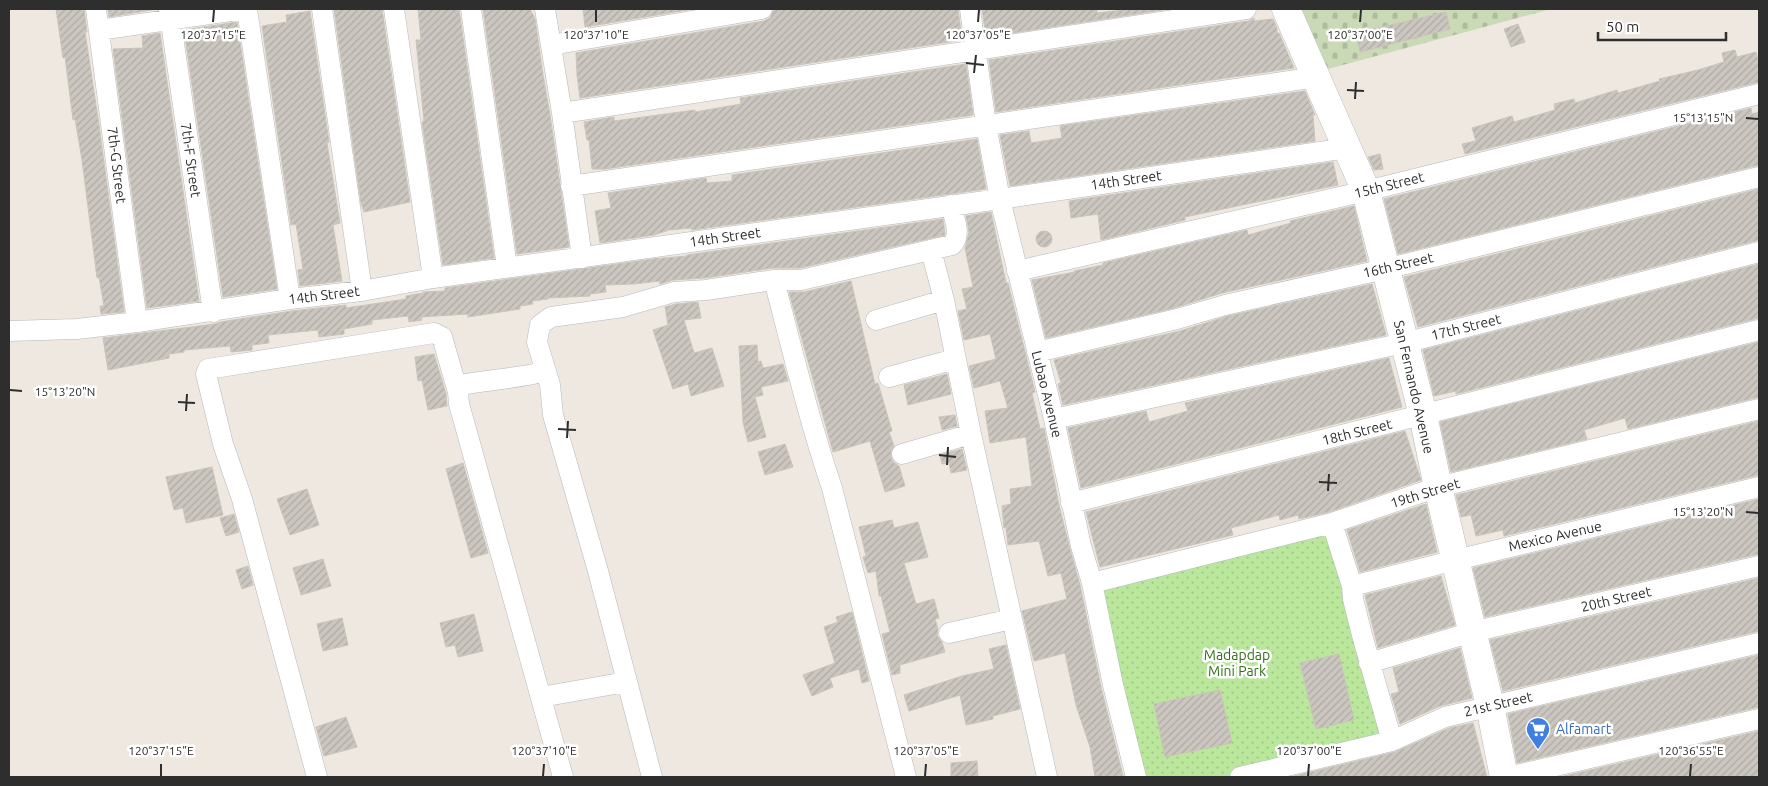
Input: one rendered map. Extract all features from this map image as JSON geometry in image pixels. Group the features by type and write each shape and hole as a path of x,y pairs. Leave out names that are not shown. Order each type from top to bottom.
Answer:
{"main road":[{"name":"San Fernando Avenue","path":"1286,9 1366,190 1422,415 1490,706 1504,777"}],"street":[{"name":"7th-G Street","path":"96,9 137,322"},
{"path":"99,30 170,14 246,9 290,299"},
{"path":"322,9 362,291"},
{"path":"394,9 433,278"},
{"path":"471,9 507,268"},
{"path":"546,9 582,258"},
{"path":"551,45 762,9"},
{"name":"Lubao Avenue","path":"970,9 986,125 1000,199 1054,419 1080,546 1092,583 1113,685 1136,777"},
{"path":"562,113 1246,9"},
{"name":"7th-F Street","path":"170,14 213,312"},
{"path":"571,186 1317,77"},
{"name":"15th Street","path":"1017,271 1366,190 1759,94"},
{"name":"14th Street","path":"9,331 77,329 213,312 290,299 362,291 433,278 951,206 1347,148"},
{"name":"16th Street","path":"1037,352 1759,177"},
{"path":"652,777 598,571 553,415 550,385 537,342 540,325 552,317 623,306 674,292 706,290 774,280 801,280 952,245 957,240 958,234 951,206"},
{"path":"931,250 944,300 970,434 1047,777"},
{"name":"17th Street","path":"1054,419 1404,343 1759,252"},
{"path":"774,280 812,424 832,488 906,777"},
{"path":"876,320 944,300"},
{"name":"18th Street","path":"1071,502 1759,330"},
{"path":"317,777 242,499 223,444 206,374 208,369 434,333 442,337 458,392 459,404 563,777"},
{"path":"889,377 955,360"},
{"path":"458,392 462,384 491,379 531,376 546,371"},
{"name":"19th Street","path":"1092,583 1332,523 1438,487 1759,409"},
{"path":"902,454 970,434"},
{"name":"Mexico Avenue","path":"1352,586 1759,487"},
{"path":"1332,523 1352,586 1353,599 1392,741"},
{"name":"20th Street","path":"1370,663 1472,632 1759,566"},
{"path":"949,633 1012,619"},
{"name":"21st Street","path":"1240,777 1392,741 1445,717 1759,643"},
{"path":"541,697 626,682"},
{"path":"1508,777 1759,719"}],"green space":[{"path":"1301,9 1551,9 1328,69"},
{"name":"Madapdap Mini Park","path":"1332,523 1392,741 1240,777 1137,777 1092,583"}],"building":[{"path":"56,9 84,9 87,32 85,32 124,312 101,314 100,306 104,306 99,277 97,278 82,160 75,119 73,120 65,57 63,58"},
{"path":"108,9 157,9 109,17"},
{"path":"334,9 382,9 410,202 364,212 361,203"},
{"path":"418,9 459,9 494,258 443,265 422,122 424,121 416,40 421,40"},
{"path":"483,9 530,9 535,19 569,247 517,254"},
{"path":"583,9 693,9 585,27"},
{"path":"774,9 958,9 962,40 580,98 576,53 764,21 770,18"},
{"path":"982,9 1097,9 1097,13 1123,10 1169,9 986,37"},
{"path":"310,11 329,142 327,143 340,223 333,225 342,281 300,286 298,270 303,269 296,224 291,225 262,26 287,22 286,15"},
{"path":"1446,12 1450,29 1360,52 1356,33"},
{"path":"1254,18 1254,21 1273,19 1277,33 1279,33 1294,68 996,112 989,60 1248,21"},
{"path":"237,22 277,289 223,297 184,30"},
{"path":"1518,24 1525,42 1511,47 1504,29"},
{"path":"160,33 199,301 147,308 113,49 143,48 142,36"},
{"path":"1735,50 1737,57 1756,52 1759,64 1759,82 1465,154 1462,144 1476,141 1472,128 1512,116 1514,122 1555,110 1554,104 1574,99 1575,103 1617,90 1618,93 1660,81 1659,79 1698,70 1724,62 1722,53"},
{"path":"966,64 973,115 605,169 592,169 589,140 587,140 584,122 614,117 614,121 695,110 695,112 741,104 740,98"},
{"path":"1305,91 1315,115 1313,115 1315,141 1010,186 1000,135 1029,131 1031,143 1062,138 1060,126"},
{"path":"1751,108 1752,114 1759,112 1759,165 1398,254 1384,199"},
{"path":"977,139 986,189 692,230 691,228 669,230 654,235 600,243 595,211 611,208 608,193 706,178 707,183 732,181 732,175"},
{"path":"1380,154 1383,169 1374,170 1368,157"},
{"path":"1333,162 1338,185 1185,217 1185,220 1101,240 1098,214 1071,218 1069,201"},
{"path":"1759,189 1759,240 1418,327 1404,277"},
{"path":"1354,206 1367,261 1222,293 1174,308 1046,338 1032,280 1075,272 1103,265 1103,263 1247,230 1248,235 1291,223 1290,221"},
{"path":"991,212 1006,283 1008,283 1035,392 1032,393 1040,429 1044,428 1059,505 1080,585 1101,687 1123,776 1095,777 1090,747 1076,705 1065,653 1034,661 1022,611 1067,599 1061,573 1048,576 1039,541 1008,545 1002,506 1011,504 1010,489 1032,486 1026,437 990,443 985,411 1008,408 1000,381 974,388 969,366 996,359 990,334 964,340 958,311 967,309 962,289 973,287 965,248 969,232 966,216"},
{"path":"943,219 945,235 800,268 772,268 705,278 673,280 660,284 659,281 605,285 606,292 590,294 590,296 548,298 532,301 533,304 520,306 520,309 468,317 468,314 421,317 422,320 409,322 408,316 372,320 372,324 344,329 344,334 319,337 318,330 268,335 269,343 252,345 252,350 231,352 230,346 184,350 184,352 169,354 169,358 108,370 103,338 215,324 292,311 346,305 346,308 406,299 406,296 423,292 445,291 445,288 687,256"},
{"path":"1044,231 1052,239 1044,247 1036,239"},
{"path":"1759,264 1759,318 1456,394 1456,391 1434,396 1423,350"},
{"path":"851,281 875,384 878,383 892,431 889,432 894,446 891,451 891,457 893,462 899,466 905,486 885,492 870,441 833,452 789,292 804,292"},
{"path":"1372,284 1386,335 1063,405 1058,384 1061,383 1054,360 1180,331 1228,316"},
{"path":"698,302 701,318 684,320 694,353 712,348 724,386 691,396 688,384 673,389 653,330 668,325 665,307"},
{"path":"1759,342 1759,397 1628,429 1625,418 1584,430 1587,439 1451,472 1440,422"},
{"path":"757,345 758,362 761,361 763,368 783,364 788,381 761,387 763,395 755,397 766,437 748,442 743,422 739,346"},
{"path":"434,354 446,394 447,406 428,410 422,380 418,381 415,357"},
{"path":"1389,358 1402,407 1081,488 1068,428 1146,411 1149,422 1188,411 1185,403"},
{"path":"947,374 951,394 908,405 904,385"},
{"path":"955,415 957,426 942,430 939,417"},
{"path":"1759,421 1759,475 1504,536 1503,530 1476,536 1471,515 1461,517 1456,495"},
{"path":"1405,431 1421,480 1329,512 1299,519 1298,515 1280,520 1279,515 1231,528 1233,535 1100,567 1086,512"},
{"path":"785,444 793,467 765,475 758,452"},
{"path":"962,449 967,470 951,473 949,463 942,464 940,455"},
{"path":"463,463 488,553 471,558 446,469"},
{"path":"212,467 223,515 186,523 183,508 174,510 166,477"},
{"path":"307,489 319,525 290,535 277,499"},
{"path":"1759,499 1759,554 1485,617 1473,568"},
{"path":"1426,504 1437,552 1360,572 1347,530"},
{"path":"234,514 239,532 226,536 220,518"},
{"path":"892,520 894,528 918,522 928,557 904,563 916,604 934,599 939,618 935,619 938,629 937,635 942,642 945,652 900,665 900,673 892,675 882,634 890,632 881,596 879,596 876,571 868,573 863,557 866,556 859,527"},
{"path":"323,559 331,586 301,595 293,568"},
{"path":"248,566 253,585 242,589 236,570"},
{"path":"1441,576 1455,625 1378,648 1365,595"},
{"path":"1759,578 1759,631 1503,691 1490,640"},
{"path":"852,612 869,681 862,683 859,669 830,678 833,687 812,696 803,675 835,663 824,627 838,622 836,617"},
{"path":"474,614 483,651 458,657 455,645 446,647 440,623"},
{"path":"342,618 348,645 323,651 317,624"},
{"path":"1006,645 1020,709 993,716 993,719 966,725 960,695 909,711 904,695 962,676 994,669 989,649"},
{"path":"1460,648 1472,698 1440,706 1400,724 1391,694 1399,692 1393,668"},
{"path":"1339,654 1354,720 1316,729 1300,663"},
{"path":"1759,655 1759,707 1517,763 1508,714"},
{"path":"1220,690 1232,743 1165,757 1154,704"},
{"path":"346,717 357,747 324,756 316,727"},
{"path":"1473,723 1487,777 1290,777 1395,752 1449,728"},
{"path":"1759,731 1759,777 1560,777"},
{"path":"977,761 978,777 951,777 951,763"}],"place":[{"name":"Alfamart","path":"1538,750"}]}
